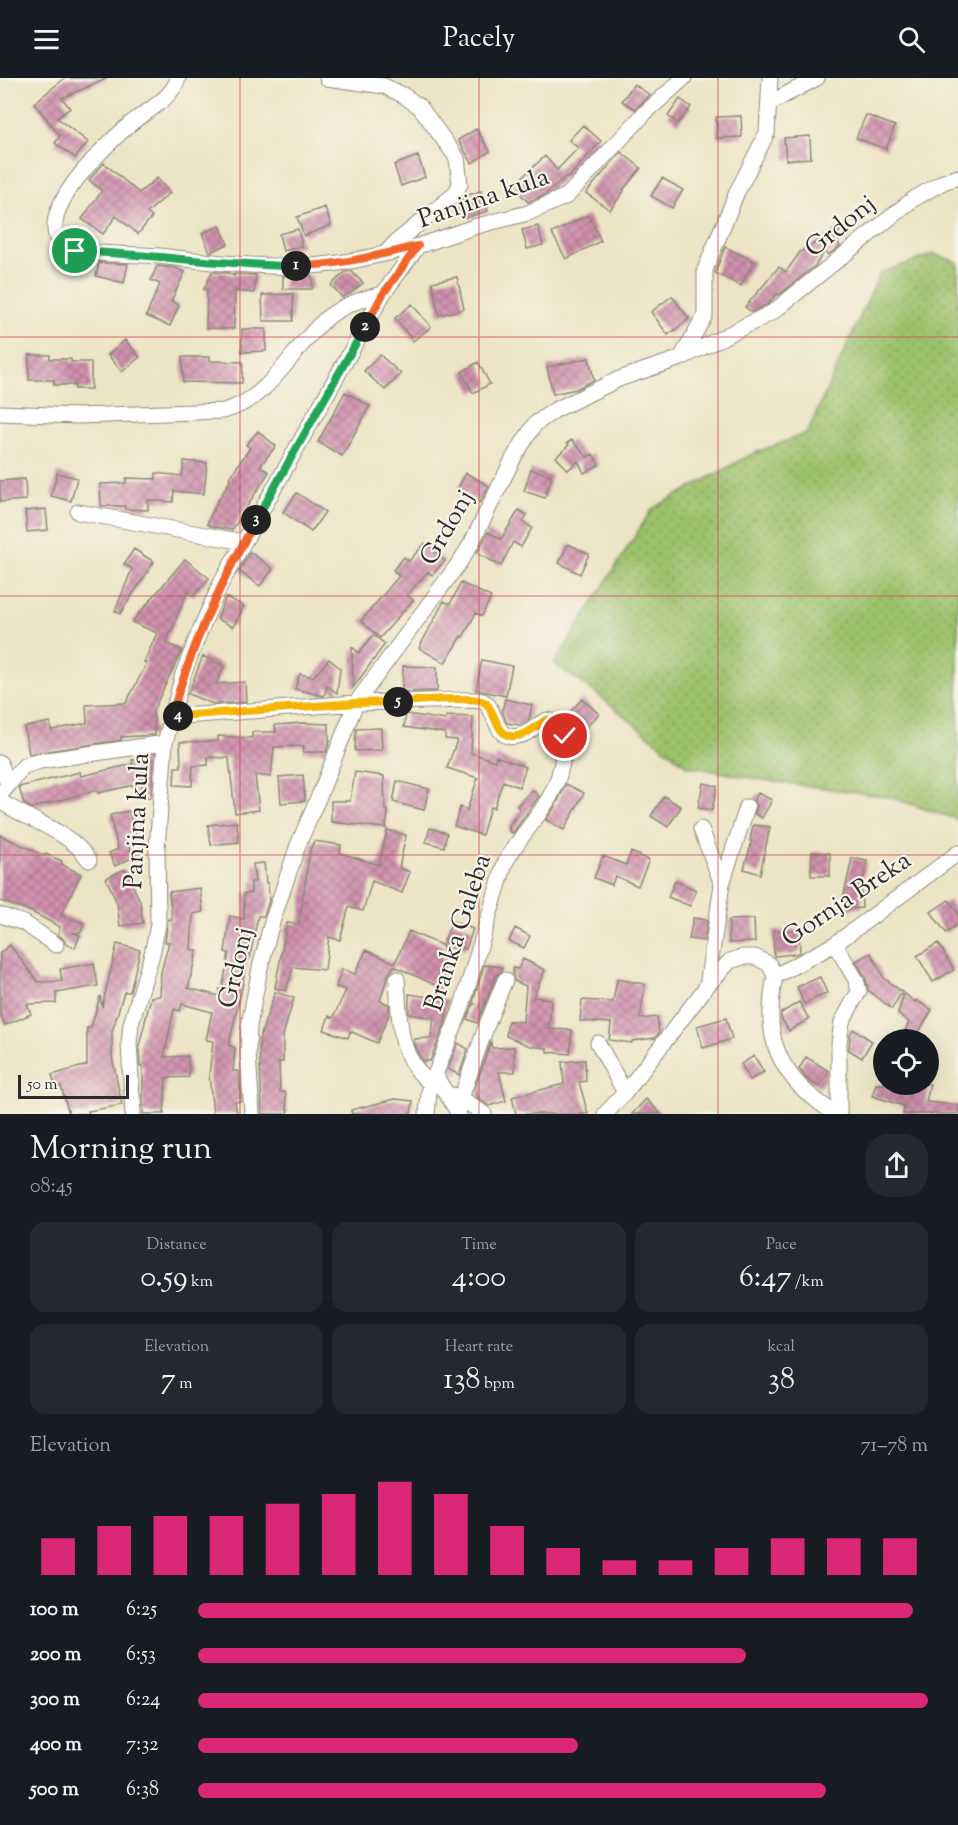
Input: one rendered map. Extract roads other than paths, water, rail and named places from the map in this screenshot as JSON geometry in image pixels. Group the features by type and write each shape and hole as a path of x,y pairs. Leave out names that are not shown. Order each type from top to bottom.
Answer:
{"street":[{"path":"178,78 176,85 166,96 114,139 72,186 55,218 56,236 61,245 75,251 264,265 311,266 386,254 418,246"},
{"path":"327,78 384,86 403,95 420,107 457,158 460,184 455,194 395,243 386,254"},
{"name":"Panjina kula","path":"134,1114 129,1044 131,1024 152,954 158,925 157,848 165,743 183,674 221,583 383,294 418,246 477,226 528,213 567,196 645,113 684,78"},
{"path":"681,358 705,315 705,270 737,192 767,133 770,78"},
{"path":"770,103 817,78"},
{"name":"Grdonj","path":"252,1114 248,1054 249,1026 260,968 272,922 298,845 356,703 459,563 476,536 514,457 535,424 555,410 619,379 681,358 773,312 912,200 943,182 958,177"},
{"path":"0,413 78,416 223,411 239,407 254,397 276,376 327,318 359,299 383,294"},
{"path":"78,512 244,542"},
{"name":"Branka Galeba","path":"356,703 483,701 494,722 505,734 523,735 547,720 562,723 564,730 561,772 555,790 505,863 461,1009 432,1079 427,1114"},
{"path":"171,717 356,703"},
{"path":"4,789 24,766 40,761 165,743"},
{"path":"0,763 4,789"},
{"path":"0,801 73,841 89,860"},
{"name":"Gornja Breka","path":"707,986 722,884 747,807"},
{"name":"Gornja Breka","path":"701,829 722,884"},
{"name":"Gornja Breka","path":"605,1114 625,1093 707,986 730,961 743,957 754,957 769,964 775,976 835,944 958,853"},
{"path":"0,915 24,923 56,945"},
{"path":"835,944 856,980 859,991 842,1022 839,1043 837,1114"},
{"path":"775,976 770,1003 773,1041 783,1065 800,1086 837,1114"},
{"name":"Branka Galeba","path":"397,979 404,1048 420,1074 432,1079 454,1096 459,1114"},
{"path":"484,1114 454,1096 506,980"},
{"path":"598,1043 625,1093"}]}
